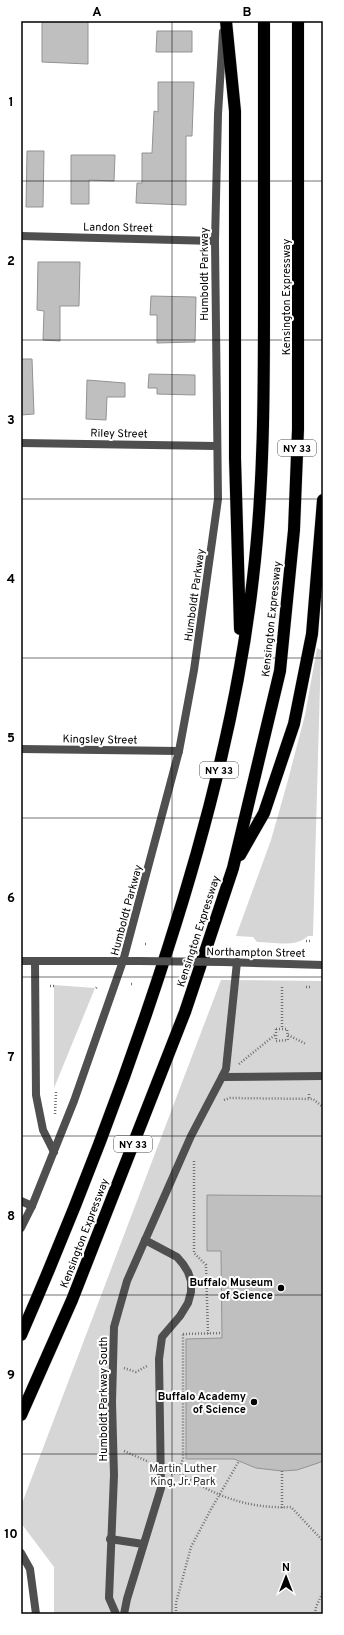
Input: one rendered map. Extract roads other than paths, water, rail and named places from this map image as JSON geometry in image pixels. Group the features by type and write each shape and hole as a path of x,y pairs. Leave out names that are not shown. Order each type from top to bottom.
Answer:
{"highway":[{"path":"225,21 235,111 234,450 241,659"},
{"name":"Kensington Expressway","path":"21,1335 103,1134 144,1024 190,880 215,789 241,659 253,581 259,522 264,423 264,21"},
{"name":"Kensington Expressway","path":"21,1415 72,1300 182,1020 233,868 280,671 294,530 298,429 298,21"},
{"path":"233,868 264,813 294,724 312,634 323,500"}],"street":[{"name":"Humboldt Parkway","path":"21,1228 32,1206 77,1094 124,961 179,751 194,670 218,499 216,446 215,240 218,114 225,21"},
{"name":"Landon Street","path":"21,236 215,240"},
{"name":"Riley Street","path":"21,442 216,446"},
{"name":"Kingsley Street","path":"21,749 179,751"},
{"name":"Northampton Street","path":"21,961 323,964"},
{"path":"35,961 36,1095 43,1130 54,1152"},
{"name":"Humboldt Parkway South","path":"116,1614 109,1598 110,1539 114,1476 112,1402 114,1327 127,1281 191,1136 226,1069 237,962"},
{"path":"222,1076 323,1076"},
{"path":"21,1201 32,1206"},
{"path":"124,1614 127,1599 160,1488 159,1359 162,1337 180,1316 188,1303 191,1281 188,1272 177,1257 145,1240"},
{"path":"110,1539 143,1544"},
{"path":"21,1553 30,1569 36,1614"}],"place":[{"name":"Buffalo Museum of Science","path":"281,1288"},
{"name":"Buffalo Academy of Science","path":"254,1402"}],"park label":[{"name":"Martin Luther King, Jr. Park","path":"183,1474"}]}
